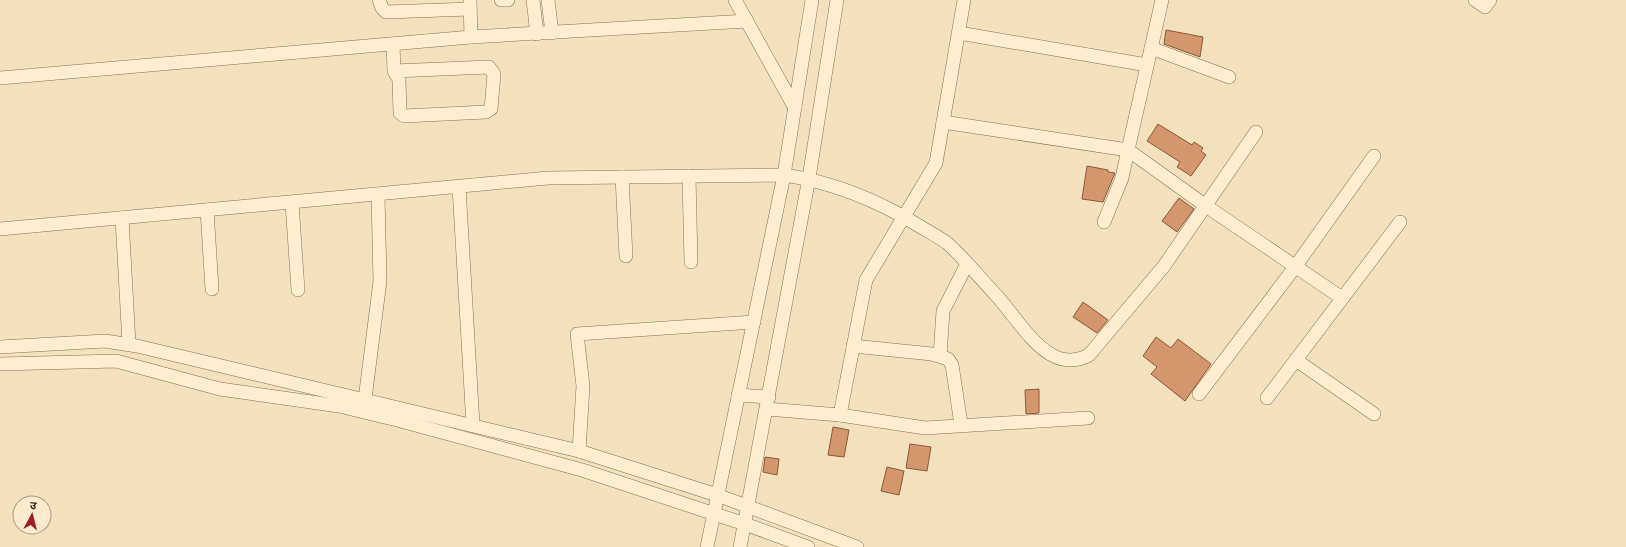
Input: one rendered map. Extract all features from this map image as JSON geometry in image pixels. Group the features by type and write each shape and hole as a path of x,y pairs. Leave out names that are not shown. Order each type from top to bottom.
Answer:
{"street":[{"path":"379,0 382,8 386,12 470,5 471,37"},
{"path":"501,0 508,0"},
{"path":"533,0 537,34"},
{"path":"548,0 552,33"},
{"path":"735,0 795,108"},
{"path":"707,547 784,175 812,0"},
{"path":"740,547 749,506 809,178 837,0"},
{"path":"840,415 866,280 936,163 964,0"},
{"path":"1104,222 1122,178 1162,0"},
{"path":"1475,0 1485,7 1490,0"},
{"path":"0,78 471,37 747,22"},
{"path":"958,33 1147,65"},
{"path":"394,44 394,71 399,79 400,113 404,116 486,112 491,109 494,74 489,67 394,71"},
{"path":"1151,48 1229,76"},
{"path":"943,122 1128,150 1206,206 1342,298"},
{"path":"0,229 548,178 784,175 809,178 859,194 904,216 946,242 1041,347 1053,356 1070,360 1081,360 1089,355 1164,266 1256,132"},
{"path":"1199,394 1295,267 1374,156"},
{"path":"689,176 691,262"},
{"path":"622,177 626,256"},
{"path":"459,187 473,425"},
{"path":"365,399 380,281 378,195"},
{"path":"292,203 298,290"},
{"path":"207,210 212,289"},
{"path":"122,218 129,344"},
{"path":"1267,398 1400,222"},
{"path":"940,356 943,311 966,264"},
{"path":"579,451 583,386 577,334 754,322"},
{"path":"0,347 105,341 129,344 365,399 579,451 749,506 858,547"},
{"path":"854,346 940,356 948,359 952,365 961,424"},
{"path":"1296,360 1374,414"},
{"path":"0,364 116,361 220,388 339,406 397,420 582,470 745,524 808,547"},
{"path":"738,395 768,403 925,428 961,424 1088,418"}],"building":[{"path":"1166,30 1203,37 1200,57 1164,44"},
{"path":"1158,124 1192,145 1194,142 1203,148 1201,151 1206,155 1191,176 1177,167 1180,162 1147,141"},
{"path":"1087,166 1108,170 1108,172 1115,173 1103,202 1082,199"},
{"path":"1179,198 1194,209 1177,232 1162,221"},
{"path":"1083,302 1108,320 1097,333 1073,317"},
{"path":"1156,337 1171,348 1178,339 1211,364 1185,401 1151,374 1157,367 1143,356"},
{"path":"1039,389 1039,413 1026,414 1025,390"},
{"path":"833,427 849,430 844,457 828,455"},
{"path":"910,444 931,447 927,471 906,468"},
{"path":"765,457 779,459 777,475 763,472"},
{"path":"887,467 904,471 899,495 881,491"}]}
